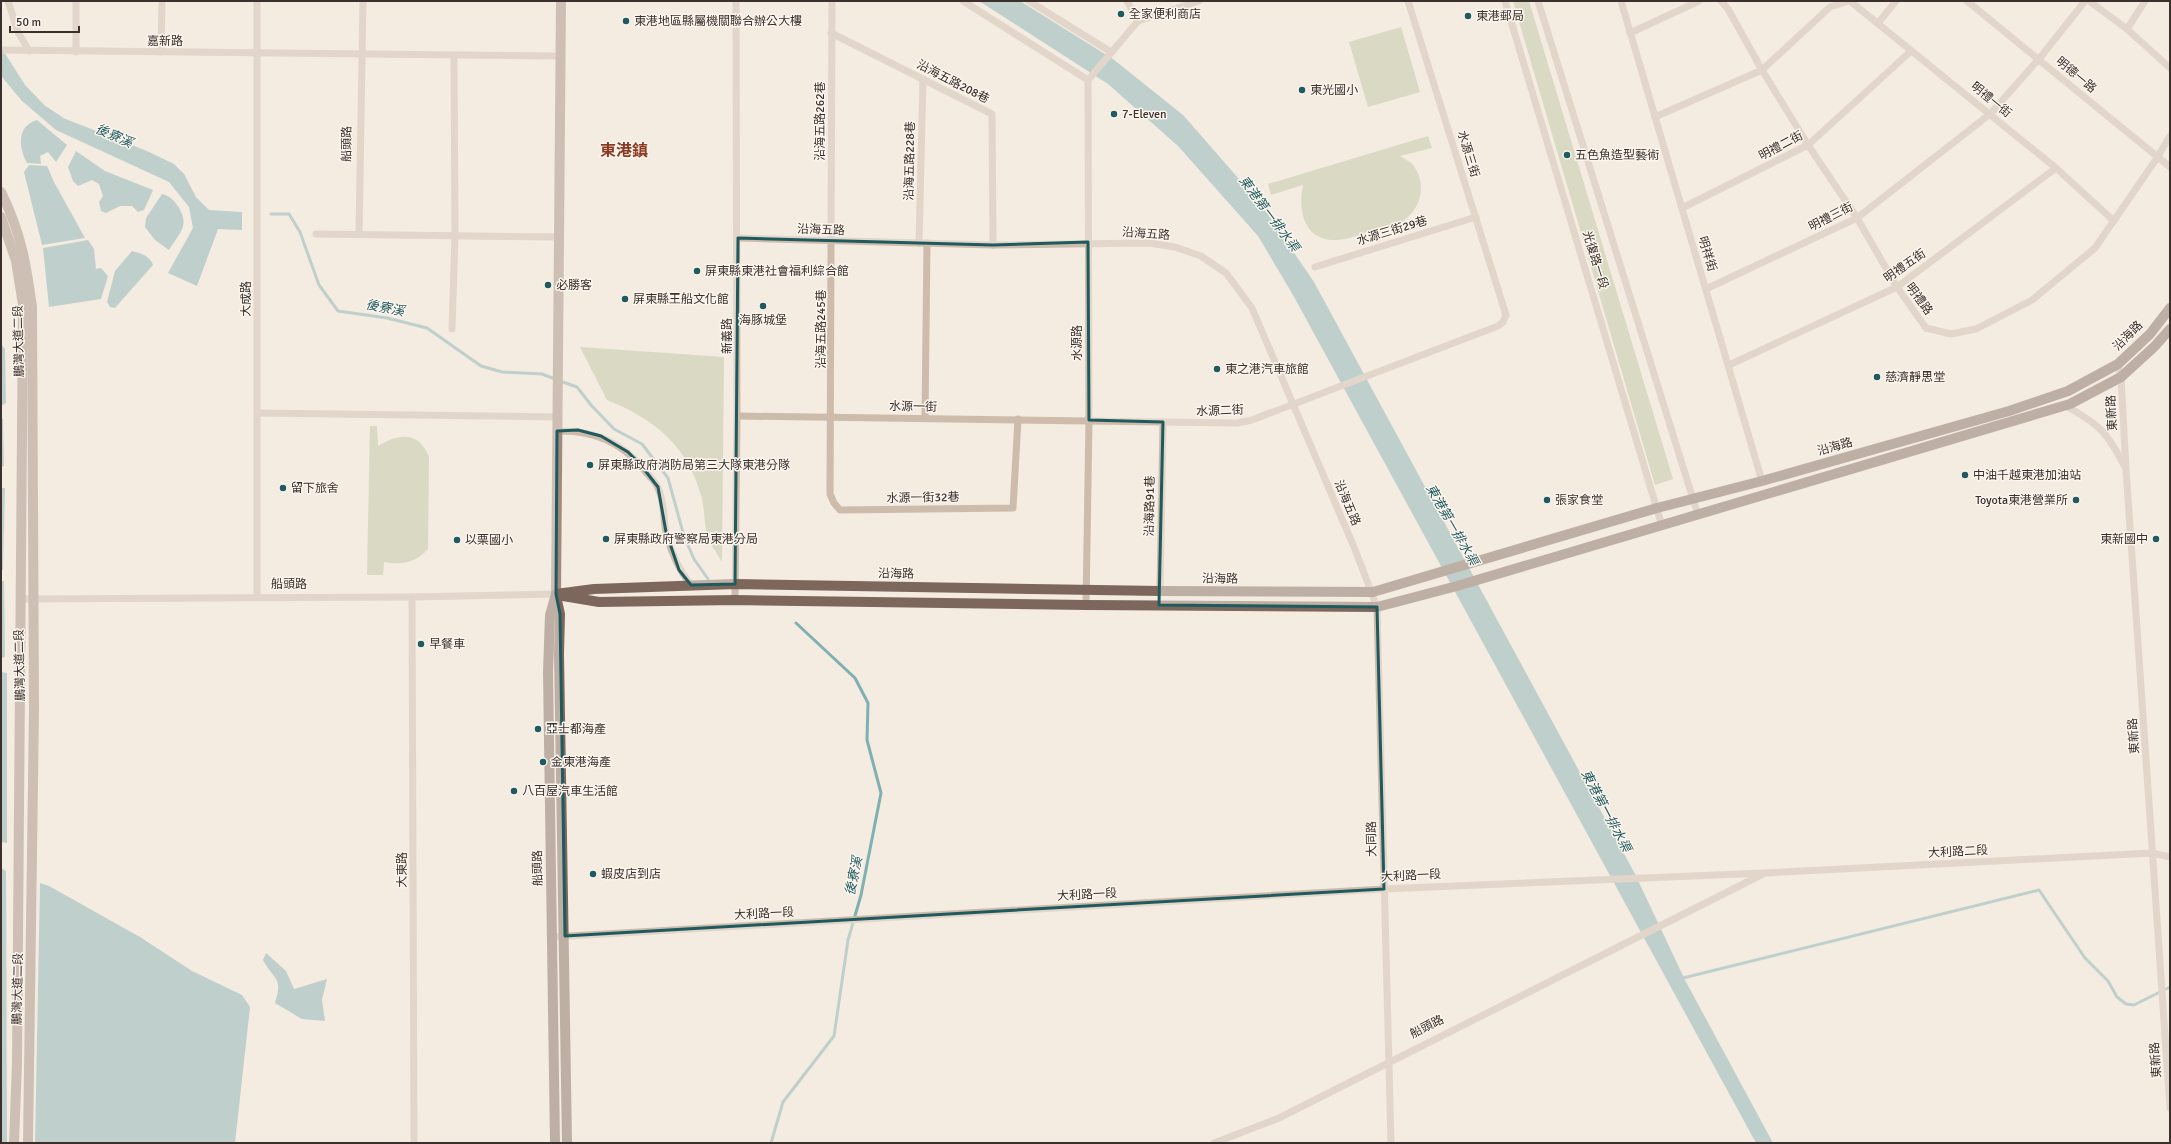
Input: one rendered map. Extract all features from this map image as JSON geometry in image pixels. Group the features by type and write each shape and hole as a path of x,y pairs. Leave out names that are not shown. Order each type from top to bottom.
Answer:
{"main road":[{"name":"沿海路","path":"556,594 594,588 735,584 1160,591 1373,592 1479,562 1657,508 1762,481 2009,411 2068,391 2118,364 2150,334 2170,308"},
{"name":"沿海路","path":"1377,607 1457,586 1698,516 2066,406 2121,377 2154,347 2170,329"},
{"path":"556,594 598,602 772,600 808,602 1377,607"},
{"name":"船頭路","path":"556,594 560,614 559,654 567,1143"},
{"name":"船頭路","path":"555,1143 548,672 550,615 556,594"}],"street":[{"path":"8,1 18,32 30,51"},
{"path":"76,1 76,52"},
{"path":"161,52 162,1"},
{"name":"大成路","path":"257,1 257,596"},
{"name":"船頭路","path":"359,234 362,1"},
{"path":"316,234 558,236 561,1"},
{"name":"新義路","path":"735,600 738,238 736,1"},
{"name":"沿海五路262巷","path":"832,1 832,241"},
{"path":"963,1 1088,80 1138,21 1199,1"},
{"path":"1029,1 1110,53"},
{"path":"1127,1 1138,21"},
{"name":"水源三街","path":"1378,372 1498,326 1503,322 1506,314 1408,1"},
{"name":"光復路一段","path":"1505,1 1662,526"},
{"name":"光復路一段","path":"1538,1 1698,516"},
{"name":"明祥街","path":"1621,1 1762,481"},
{"path":"1630,33 1699,1"},
{"name":"明禮路","path":"1721,1 1728,9 1762,70 1808,145 1857,218 1897,287 1926,328 1951,334 1976,330 2032,300 2095,248 2157,158 2170,136"},
{"name":"明禮一街","path":"1655,117 1762,70 1830,7 1850,1 2056,168 2114,222"},
{"path":"1878,23 1896,1"},
{"name":"明德一路","path":"1967,1 2157,158 2170,167"},
{"name":"明禮三街","path":"1706,290 1857,218 1990,114 2039,59 2085,1"},
{"path":"2089,1 2126,29 2170,68"},
{"path":"2126,29 2145,1"},
{"name":"沿海五路208巷","path":"831,33 992,114 993,245"},
{"name":"嘉新路","path":"1,50 257,53"},
{"name":"明禮二街","path":"1682,208 1808,145 1911,50"},
{"path":"257,53 561,56"},
{"path":"452,329 455,235 454,56"},
{"name":"沿海五路228巷","path":"919,243 923,79"},
{"name":"水源路","path":"1086,605 1089,420 1088,80"},
{"name":"明禮五街","path":"1729,365 1897,287 2056,168"},
{"name":"鵬灣大道二段","path":"1,192 15,221 26,263 32,307 27,599 19,853 17,1063 14,1143"},
{"name":"鵬灣大道二段","path":"1,217 16,261 23,306 27,599 34,709 28,1143"},
{"name":"水源三街29巷","path":"1315,267 1476,217"},
{"name":"船頭路","path":"27,599 257,596 412,597 556,594 558,236"},
{"name":"沿海五路","path":"738,238 993,245 1088,242 1149,243 1175,247 1201,256 1226,273 1252,308 1292,405 1373,592 1377,607"},
{"name":"沿海五路245巷","path":"832,241 832,417"},
{"path":"925,418 927,243"},
{"name":"東新路","path":"2118,364 2121,377 2170,1108"},
{"name":"水源二街","path":"1089,420 1237,423 1252,420 1378,372"},
{"path":"2066,406 2090,419 2109,438 2126,469"},
{"path":"257,413 557,417"},
{"name":"水源一街","path":"737,416 1089,420"},
{"name":"水源一街32巷","path":"832,417 830,494 834,503 840,510 1013,508 1018,419"},
{"name":"沿海路91巷","path":"1160,591 1163,422"},
{"path":"557,431 578,430 601,436 628,452 640,464 658,487 664,510 666,532 678,570 691,585"},
{"name":"大東路","path":"412,597 414,1143"},
{"name":"大同路","path":"1377,607 1391,1143"},
{"path":"19,853 32,854"},
{"name":"大利路二段","path":"1765,873 2152,853 2170,857"},
{"name":"船頭路","path":"1214,1143 1278,1118 1765,873"},
{"name":"大利路一段","path":"552,937 1384,888 1765,873"}],"highlighted area":[{"path":"738,238 993,245 1088,242 1089,420 1163,422 1159,605 1377,607 1384,889 565,936 560,614 556,594 557,431 578,430 601,436 628,452 640,464 658,487 666,532 679,570 691,585 735,584"}],"green space":[{"path":"1513,1 1529,1 1673,479 1655,485"},
{"path":"1401,27 1420,92 1368,107 1349,42"},
{"path":"1428,136 1432,148 1400,156 1413,165 1420,180 1421,187 1415,209 1409,216 1396,225 1342,240 1323,238 1315,234 1305,221 1301,204 1303,185 1271,195 1268,184"},
{"path":"580,347 724,357 722,562 709,541 706,531 702,499 696,481 679,450 668,437 655,426 640,416 607,400"},
{"path":"370,426 377,426 378,446 400,437 413,438 419,442 429,457 428,549 423,554 408,562 384,562 383,575 367,575"}],"water":[{"path":"979,1 1020,1 1113,59 1183,115 1260,203 1314,282 1635,874 1685,980 1773,1143 1756,1143 1293,295 1258,236 1178,146 1108,84"},
{"path":"1,47 25,85 53,114 147,151 174,164 184,174 196,197 209,210 242,212 242,230 218,229 197,286 168,273 193,228 189,207 169,182 56,130 22,101 2,77"},
{"path":"37,120 67,145 56,162 48,152 40,156 41,164 27,163 24,157 21,144 22,132 30,123"},
{"path":"76,151 105,171 153,190 144,210 138,212 132,206 120,206 106,213 101,211 99,202 103,196 99,184 92,180 78,186 73,181 68,167"},
{"path":"29,165 47,166 54,182 85,238 42,245 24,172"},
{"path":"162,194 174,201 181,212 184,223 180,233 169,250 155,240 145,227 146,218"},
{"path":"88,240 94,249 96,269 101,268 108,276 101,299 49,307 43,248"},
{"path":"132,251 150,259 153,265 115,308 110,307 107,302 115,271"},
{"path":"1,344 5,349 6,403 1,406"},
{"path":"1,418 3,419 4,466 1,467"},
{"path":"1,488 5,488 3,570 1,570"},
{"path":"1,581 4,581 5,657 1,658"},
{"path":"1,672 7,673 7,843 1,842"},
{"path":"1,868 6,871 7,1143 1,1143"},
{"path":"40,883 49,886 140,937 192,971 242,995 250,1007 235,1143 35,1143"},
{"path":"266,953 286,971 294,989 327,979 322,1000 325,1021 302,1019 275,1003 278,983 263,960"}],"waterway":[{"name":"後寮溪","path":"46,108 61,118"},
{"name":"後寮溪","path":"271,214 289,214 300,232 319,285 338,311 387,318 427,328 481,366 502,372 542,374 555,379"},
{"path":"560,381 577,387 591,405 614,429 642,444 668,478 684,536 694,559 708,579"},
{"name":"後寮溪","path":"771,1143 783,1102 834,1036 848,940 861,895 881,793 867,740 868,703 855,678 796,623"},
{"path":"1683,978 2039,890 2085,958 2108,981 2117,997 2126,1004 2134,1005 2170,987"}],"place":[{"name":"全家便利商店","path":"1121,14"},
{"name":"東港郵局","path":"1468,16"},
{"name":"東港地區縣屬機關聯合辦公大樓","path":"626,21"},
{"name":"東光國小","path":"1302,90"},
{"name":"7-Eleven","path":"1114,114"},
{"name":"五色魚造型藝術","path":"1567,155"},
{"name":"屏東縣東港社會福利綜合館","path":"697,271"},
{"name":"必勝客","path":"548,285"},
{"name":"屏東縣王船文化館","path":"625,299"},
{"name":"海豚城堡","path":"763,306"},
{"name":"東之港汽車旅館","path":"1217,369"},
{"name":"慈濟靜思堂","path":"1877,377"},
{"name":"屏東縣政府消防局第三大隊東港分隊","path":"590,465"},
{"name":"中油千越東港加油站","path":"1965,475"},
{"name":"留下旅舍","path":"283,488"},
{"name":"張家食堂","path":"1547,500"},
{"name":"Toyota東港營業所","path":"2076,500"},
{"name":"屏東縣政府警察局東港分局","path":"606,539"},
{"name":"東新國中","path":"2156,539"},
{"name":"以栗國小","path":"457,540"},
{"name":"早餐車","path":"421,644"},
{"name":"亞士都海產","path":"538,729"},
{"name":"金東港海產","path":"543,762"},
{"name":"八百屋汽車生活館","path":"514,791"},
{"name":"蝦皮店到店","path":"593,874"}],"district":[{"name":"東港鎮","path":"624,151"}],"water label":[{"name":"東港第一排水渠","path":"1269,214"},
{"name":"東港第一排水渠","path":"1452,525"},
{"name":"東港第一排水渠","path":"1606,811"}]}
